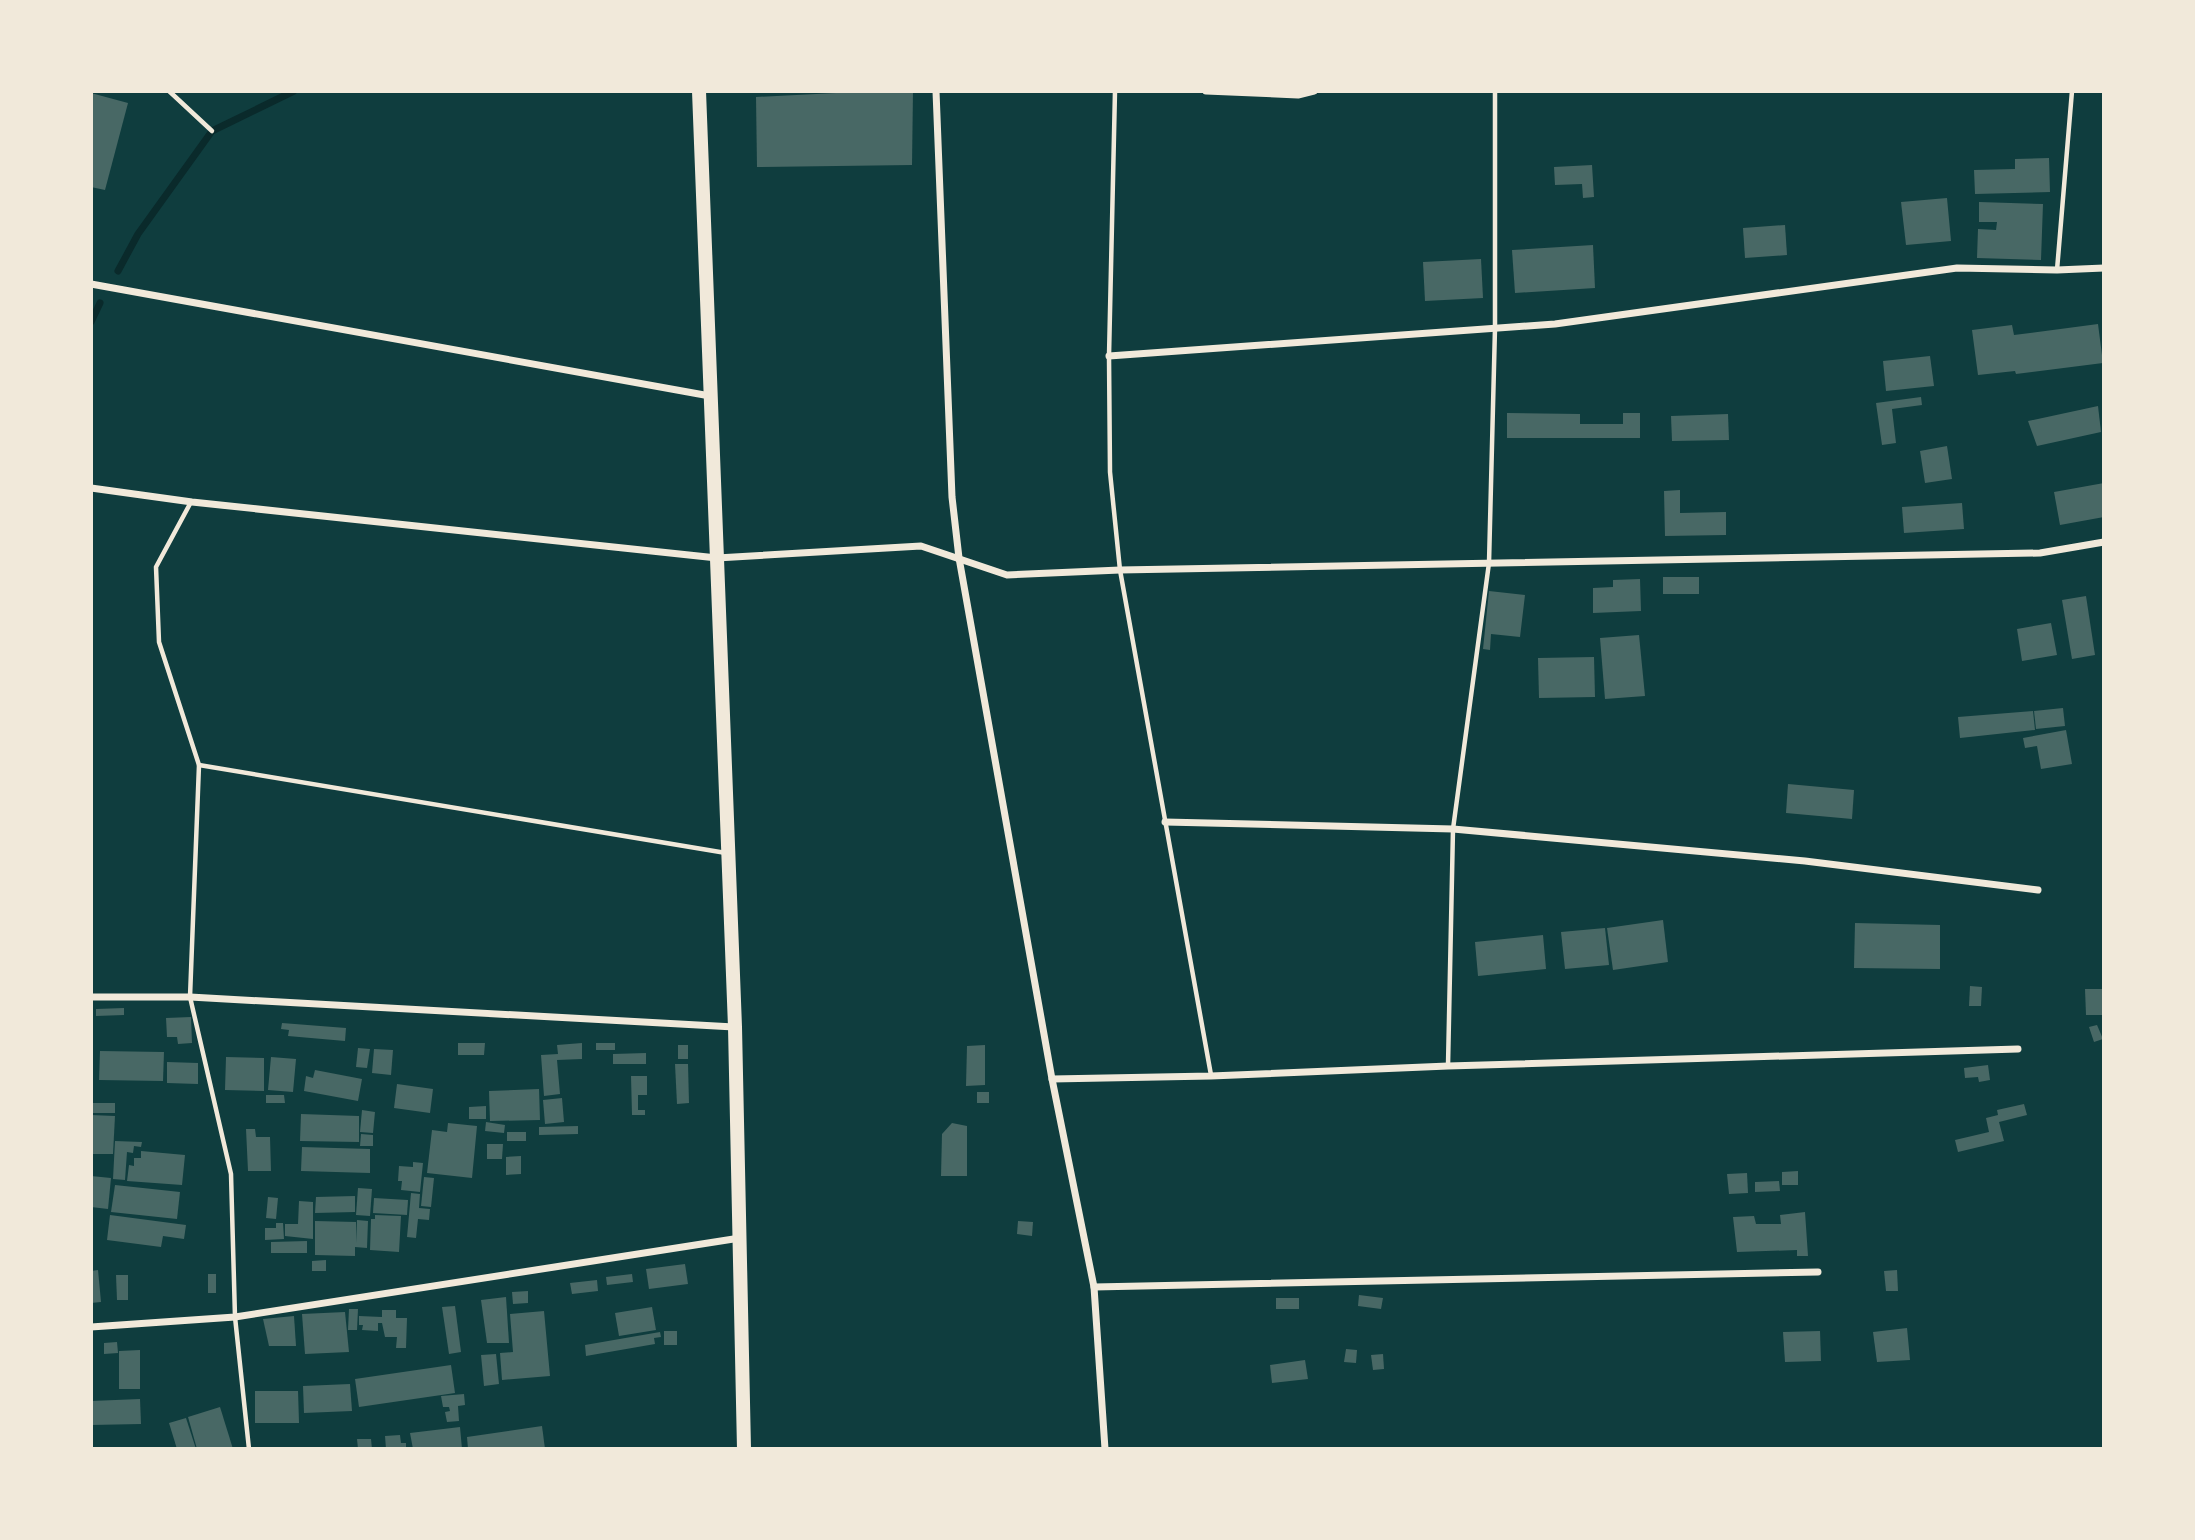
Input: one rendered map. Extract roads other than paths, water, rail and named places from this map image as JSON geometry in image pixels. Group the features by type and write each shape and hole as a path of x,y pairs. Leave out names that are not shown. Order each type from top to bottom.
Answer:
{"main road":[{"path":"700,91 735,1027 744,1449"}],"street":[{"path":"936,91 952,497 958,558 1052,1079 1094,1287 1105,1449"},
{"path":"1206,91 1314,91"},
{"path":"1109,356 1555,324 1957,268 2104,268"},
{"path":"91,284 710,396"},
{"path":"91,488 192,502 717,558 921,546 1007,575 1121,570 2040,553 2104,542"},
{"path":"1165,822 1453,829 1805,862 2038,890"},
{"path":"91,997 190,997 735,1027"},
{"path":"1052,1079 2018,1049"},
{"path":"91,1327 235,1317 741,1238"},
{"path":"1094,1287 1818,1272"}],"lane":[{"path":"169,91 212,131"},
{"path":"1115,91 1109,356 1110,472 1121,570 1211,1076"},
{"path":"1448,1066 1453,829 1489,564 1495,328 1495,91"},
{"path":"2057,270 2072,91"},
{"path":"192,502 156,567 159,642 199,765 190,997 231,1174 235,1317 249,1449"},
{"path":"199,765 727,853"}],"waterway":[{"path":"118,271 138,234 212,131 294,91"},
{"path":"91,322 100,303"}]}
